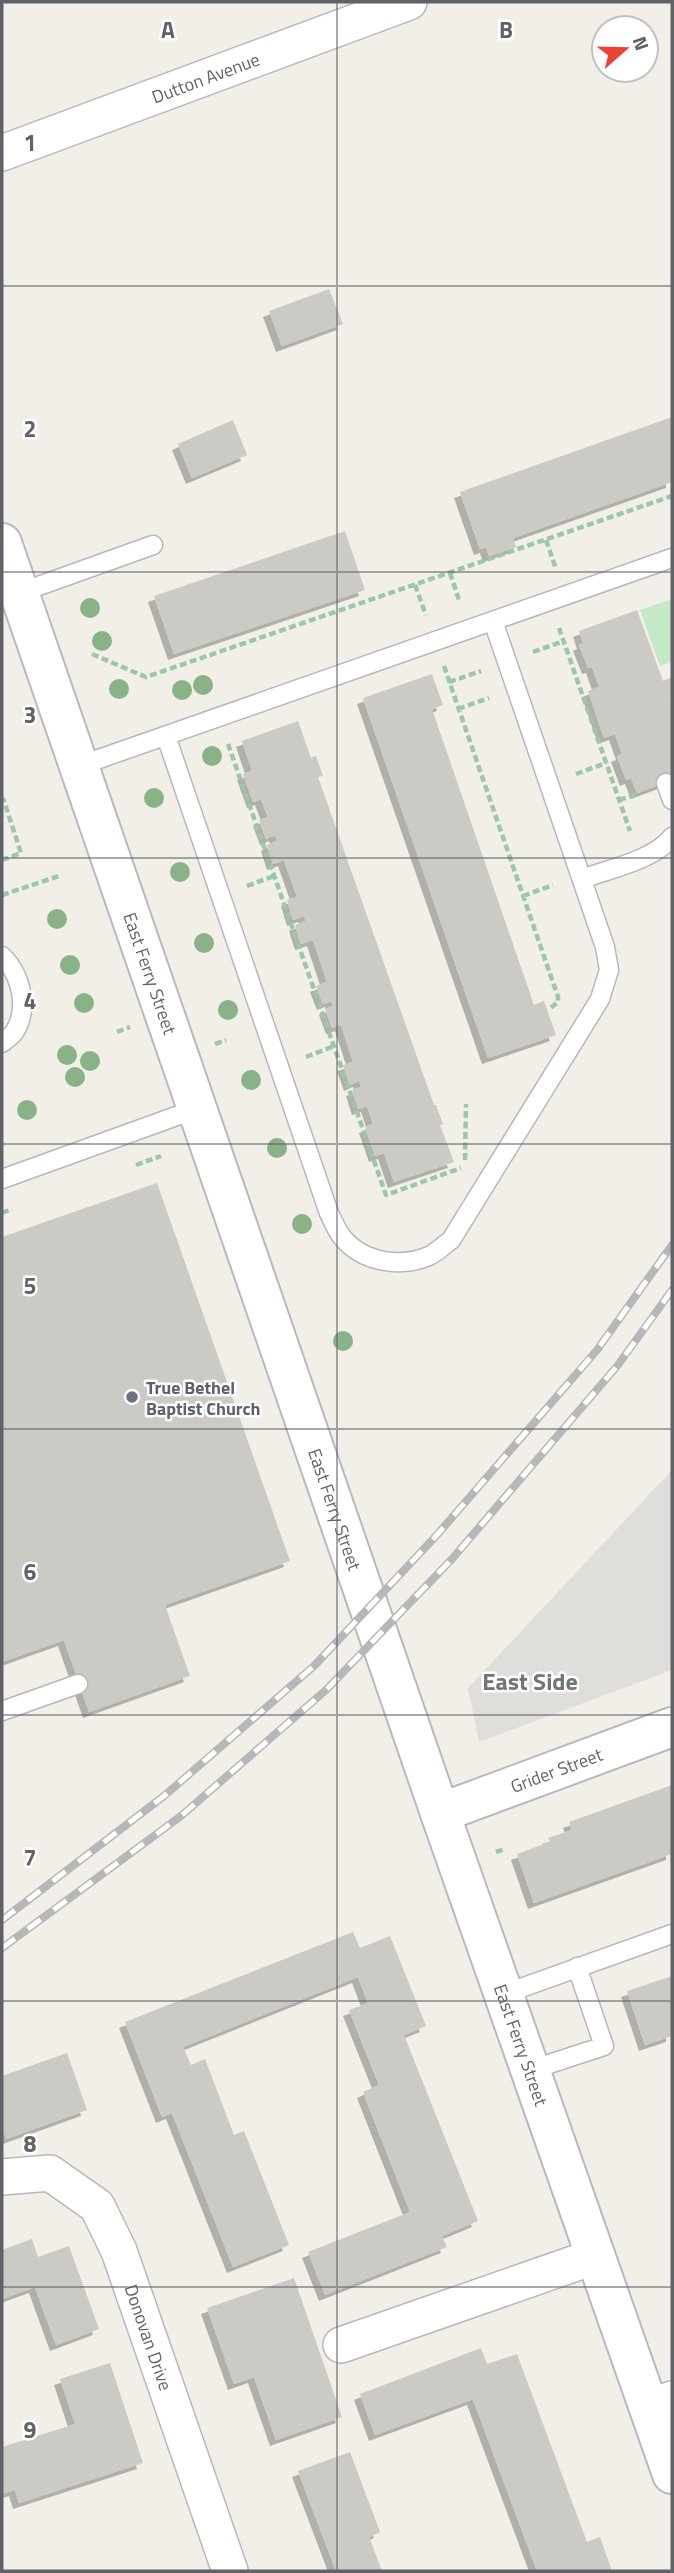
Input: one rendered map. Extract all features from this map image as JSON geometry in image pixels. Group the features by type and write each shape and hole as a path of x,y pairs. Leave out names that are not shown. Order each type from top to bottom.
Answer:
{"street":[{"name":"Dutton Avenue","path":"2,153 409,2"},
{"name":"East Ferry Street","path":"2,543 530,2070 596,2256 661,2403 672,2474"},
{"name":"Grider Street","path":"440,1813 672,1727"},
{"name":"Donovan Drive","path":"2,2177 50,2174 97,2206 119,2251 230,2571"},
{"path":"341,2346 596,2256"}],"lane":[{"path":"19,593 153,545"},
{"path":"79,766 672,558"},
{"path":"166,736 329,1213 342,1238 361,1253 382,1261 407,1263 431,1255 451,1240 600,999 609,970 605,947 493,621"},
{"path":"582,879 655,853 666,846 672,837"},
{"path":"2,956 19,982 23,1006 15,1032 2,1043"},
{"path":"2,1180 196,1109"},
{"path":"2,1711 78,1684"},
{"path":"504,1994 672,1934"},
{"path":"530,2070 604,2046 577,1967"}],"path":[{"path":"92,654 146,677 672,496"},
{"path":"546,540 559,575"},
{"path":"450,573 462,608"},
{"path":"415,585 427,619"},
{"path":"557,622 632,836"},
{"path":"526,654 564,641"},
{"path":"442,662 558,997 558,1002 550,1009"},
{"path":"449,682 481,671"},
{"path":"458,709 493,697"},
{"path":"225,737 386,1195 468,1166 466,1104"},
{"path":"569,776 606,762"},
{"path":"2,860 21,853 3,798"},
{"path":"2,895 62,875"},
{"path":"240,889 274,876"},
{"path":"523,896 559,883"},
{"path":"117,1032 129,1027"},
{"path":"299,1059 334,1046"},
{"path":"495,1852 505,1849"}],"shaded area":[{"path":"672,1470 672,1670 479,1742 468,1688"}],"green space":[{"path":"672,599 672,662 660,666 640,610"}],"building":[{"path":"329,289 343,324 282,346 269,311"},
{"path":"672,417 672,482 513,538 516,547 489,556 486,547 480,549 460,492"},
{"path":"233,420 247,455 192,478 178,444"},
{"path":"345,531 365,590 174,654 154,596"},
{"path":"637,610 663,681 672,677 672,780 637,793 631,778 626,780 617,756 622,754 615,734 604,738 588,691 599,687 592,667 588,668 579,645 583,643 579,631"},
{"path":"432,674 443,705 432,709 534,1005 544,1001 556,1035 488,1058 363,698"},
{"path":"298,721 311,758 316,756 323,776 318,777 443,1124 440,1125 454,1162 394,1182 384,1153 375,1156 365,1127 373,1124 367,1106 358,1109 352,1090 361,1087 359,1081 350,1085 343,1065 353,1062 341,1025 332,1028 325,1009 333,1006 331,1001 323,1004 316,986 327,982 313,940 301,944 295,925 306,921 304,916 293,920 287,900 297,897 284,860 273,864 267,845 277,841 275,835 266,839 259,820 268,817 261,799 253,802 243,774 252,771 242,741"},
{"path":"157,1183 290,1561 165,1605 190,1676 89,1712 64,1640 2,1662 2,1237"},
{"path":"672,1785 672,1854 534,1903 517,1854 550,1842 548,1838 572,1830 569,1822"},
{"path":"353,1932 360,1948 390,1936 426,2026 404,2035 478,2221 442,2236 447,2247 325,2295 308,2252 410,2212 363,2092 379,2085 349,2010 368,2003 358,1977 183,2047 191,2065 205,2059 234,2135 244,2131 289,2245 233,2267 172,2113 162,2117 125,2022"},
{"path":"672,1976 672,2036 645,2045 627,1991"},
{"path":"67,2053 87,2110 6,2139 2,2127 2,2076"},
{"path":"32,2239 38,2257 69,2246 99,2329 56,2345 35,2287 2,2299 2,2250"},
{"path":"294,2278 342,2417 276,2440 254,2377 234,2384 207,2308"},
{"path":"481,2348 487,2364 517,2354 587,2542 600,2537 612,2571 537,2571 473,2399 375,2435 360,2394"},
{"path":"110,2363 143,2463 19,2503 15,2490 2,2494 2,2447 75,2424 60,2379"},
{"path":"350,2452 380,2532 369,2537 382,2571 336,2571 298,2471"}],"railway":[{"path":"2,1920 164,1796 314,1666 436,1536 597,1350 672,1245"},
{"path":"2,1948 181,1816 326,1690 452,1559 618,1365 672,1290"}],"place":[{"name":"True Bethel Baptist Church","path":"132,1397"}],"district":[{"name":"East Side","path":"530,1681"}]}
